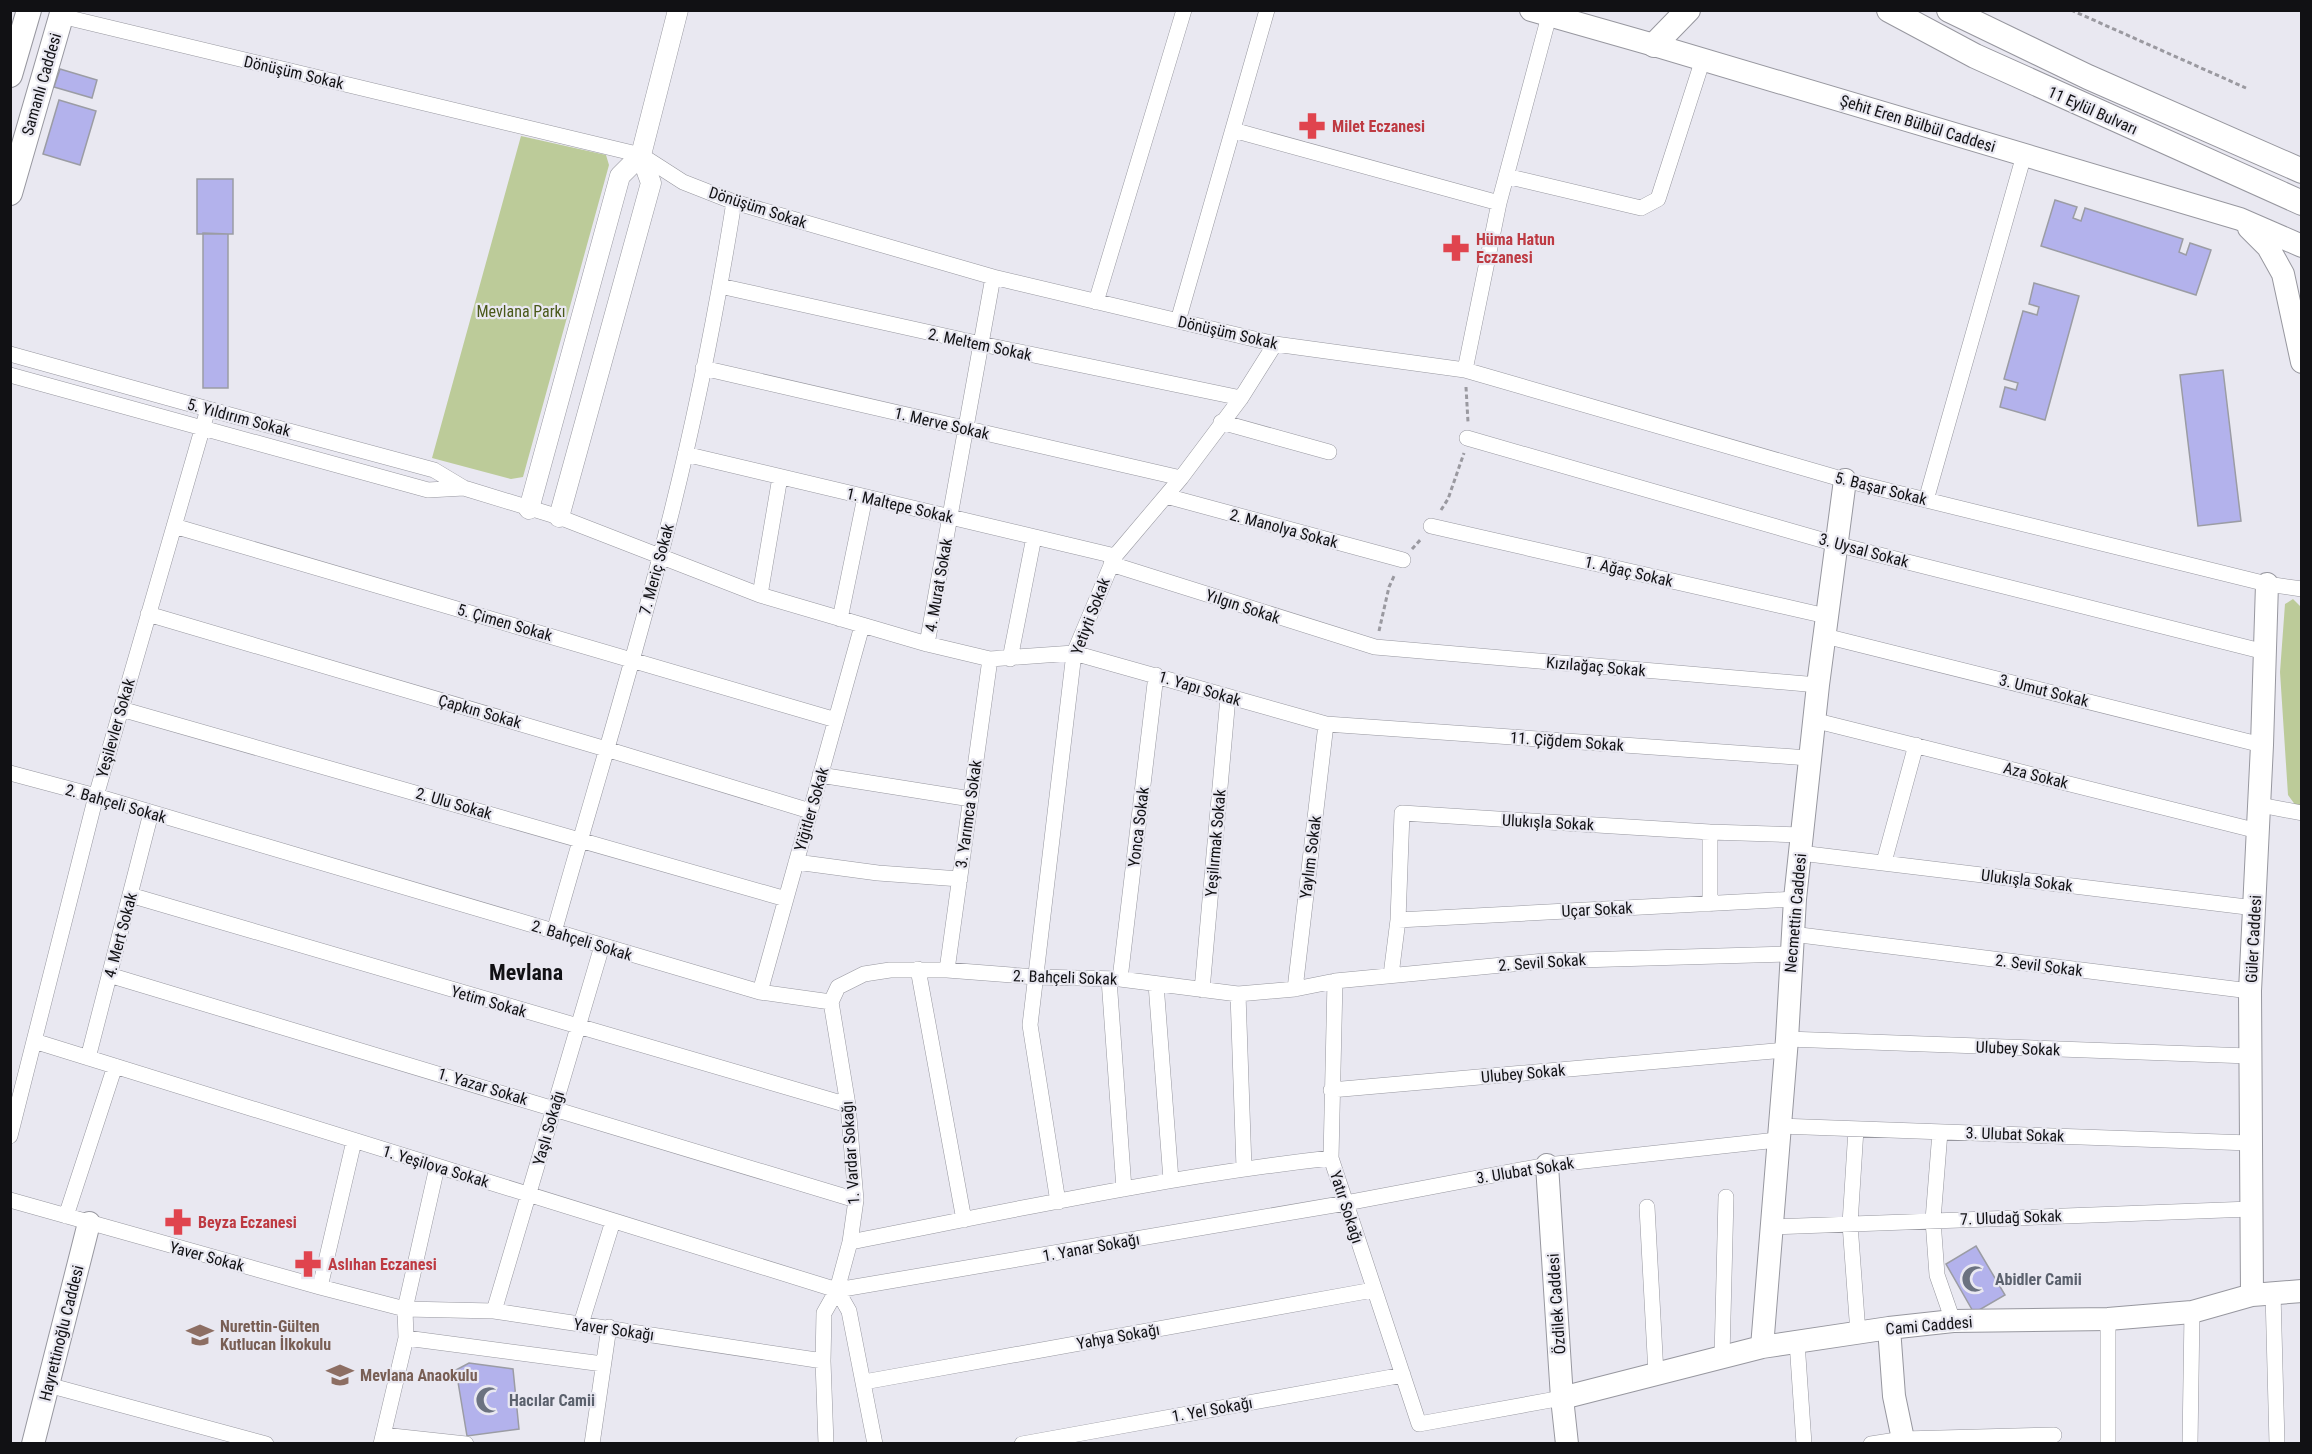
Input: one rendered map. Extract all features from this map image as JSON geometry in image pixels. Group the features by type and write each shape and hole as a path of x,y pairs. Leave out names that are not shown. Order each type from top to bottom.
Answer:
{"main road":[{"name":"Samanlı Caddesi","path":"10,75 29,10"},
{"path":"1654,45 1688,10"},
{"name":"11 Eylül Bulvarı","path":"1888,10 1975,56 2301,203"},
{"name":"11 Eylül Bulvarı","path":"1949,10 2088,77 2301,171"},
{"name":"Şehit Eren Bülbül Caddesi","path":"1543,12 2240,219 2301,246"},
{"name":"Samanlı Caddesi","path":"10,193 62,13"},
{"path":"2240,219 2268,247 2283,273 2301,362"},
{"name":"Necmettin Caddesi","path":"1762,1347 1787,1044 1795,899 1809,758 1845,480"},
{"name":"Güler Caddesi","path":"2262,1294 2251,1209 2249,1056 2267,584"},
{"name":"Özdilek Caddesi","path":"1547,1165 1567,1443"},
{"name":"Hayrettinoğlu Caddesi","path":"33,1443 89,1223"},
{"name":"Cami Caddesi","path":"1562,1398 1762,1347 1889,1328 1953,1321 2108,1319 2192,1312 2262,1294 2301,1291"},
{"path":"1889,1328 1894,1396 1904,1441"}],"street":[{"path":"529,508 620,176 641,155 678,10"},
{"path":"1096,302 1184,10"},
{"path":"1178,321 1267,10"},
{"path":"1465,370 1499,203 1543,12"},
{"name":"Dönüşüm Sokak","path":"62,13 641,155 682,182 734,202 993,277 1275,344 1465,370"},
{"path":"1506,176 1641,208 1658,199 1703,59"},
{"path":"1233,130 1499,203"},
{"path":"559,517 651,183 641,155"},
{"path":"1926,500 2024,155"},
{"name":"7. Meriç Sokak","path":"554,932 660,558 703,368 734,202"},
{"name":"4. Murat Sokak","path":"927,644 993,277"},
{"name":"2. Meltem Sokak","path":"720,286 981,344 1241,398"},
{"name":"Yetiyti Sokak","path":"1058,1202 1030,1024 1074,653 1113,560 1181,478 1241,398 1275,344"},
{"name":"5. Yıldırım Sokak","path":"10,354 434,470 464,488 559,517 760,595 862,626 990,659 1074,653"},
{"name":"1. Merve Sokak","path":"703,368 1181,478"},
{"name":"5. Başar Sokak","path":"1465,370 1845,480 2267,584 2301,589"},
{"name":"5. Yıldırım Sokak","path":"10,375 428,490 464,488"},
{"name":"Yeşilevler Sokak","path":"10,1136 96,796 208,409"},
{"path":"1221,422 1329,452"},
{"name":"3. Uysal Sokak","path":"1467,438 1836,544 2265,652"},
{"name":"1. Maltepe Sokak","path":"685,454 1034,537 1113,560"},
{"path":"760,595 780,477"},
{"name":"2. Manolya Sokak","path":"1166,496 1403,560"},
{"path":"840,619 865,497"},
{"name":"5. Çimen Sokak","path":"174,526 631,658 836,720"},
{"name":"1. Ağaç Sokak","path":"1431,526 1826,626"},
{"path":"1010,659 1034,537"},
{"name":"Yılgın Sokak","path":"1113,560 1375,647"},
{"name":"Çapkın Sokak","path":"148,614 606,748 810,811"},
{"name":"Yiğitler Sokak","path":"760,992 862,626"},
{"name":"3. Umut Sokak","path":"1826,626 2262,745"},
{"name":"Kızılağaç Sokak","path":"1375,647 1818,685"},
{"name":"1. Yapı Sokak","path":"1074,653 1326,724"},
{"name":"3. Yarımca Sokak","path":"947,970 990,659"},
{"name":"Yonca Sokak","path":"1124,1189 1114,979 1156,675"},
{"name":"Yeşilırmak Sokak","path":"1202,990 1228,697"},
{"name":"2. Ulu Sokak","path":"121,709 786,899"},
{"name":"Aza Sokak","path":"1814,720 2258,831"},
{"name":"11. Çiğdem Sokak","path":"1326,724 1809,758"},
{"name":"Yaylım Sokak","path":"1295,989 1326,724"},
{"path":"1884,862 1916,745"},
{"name":"2. Bahçeli Sokak","path":"10,773 96,796 760,992 831,1002 838,987 864,974 918,969 1036,977 1114,979 1238,994 1295,989"},
{"path":"820,775 970,799"},
{"path":"2260,805 2301,813"},
{"name":"4. Mert Sokak","path":"88,1058 151,813"},
{"name":"Ulukışla Sokak","path":"1398,920 1402,813 1710,831 1801,844 1884,862 2255,908"},
{"path":"1710,831 1710,904"},
{"path":"796,862 878,873 960,879"},
{"name":"Yetim Sokak","path":"130,895 848,1104"},
{"name":"Uçar Sokak","path":"1398,920 1795,899"},
{"path":"1391,975 1398,920"},
{"name":"2. Sevil Sokak","path":"1295,989 1335,981 1544,960 1792,944 2250,991"},
{"name":"Yaşlı Sokağı","path":"495,1311 602,946"},
{"path":"918,969 964,1220"},
{"name":"1. Yazar Sokak","path":"110,975 856,1200"},
{"name":"Yatır Sokağı","path":"1335,981 1331,1158 1419,1424 1562,1398"},
{"path":"1156,984 1171,1180"},
{"path":"1238,994 1244,1168"},
{"name":"1. Vardar Sokağı","path":"826,1443 824,1313 837,1290 850,1242 856,1200 848,1104 831,1002"},
{"name":"1. Yeşilova Sokak","path":"34,1041 837,1290"},
{"name":"Ulubey Sokak","path":"1331,1090 1787,1044 2249,1056"},
{"path":"66,1216 115,1066"},
{"path":"1856,1129 1850,1224 1858,1333"},
{"name":"3. Ulubat Sokak","path":"1346,1203 1547,1165 1778,1133 1856,1129 2250,1143"},
{"path":"1940,1132 1934,1220 1936,1275 1953,1321"},
{"path":"320,1287 354,1141"},
{"path":"850,1242 1171,1180 1244,1168 1331,1158"},
{"path":"437,1167 405,1309 406,1338 382,1439 466,1443"},
{"path":"1722,1357 1726,1197"},
{"name":"Yaver Sokak","path":"10,1200 405,1309"},
{"name":"1. Yanar Sokağı","path":"837,1290 1346,1203"},
{"path":"1647,1207 1656,1374"},
{"name":"7. Uludağ Sokak","path":"1771,1227 2251,1209"},
{"path":"581,1324 613,1221"},
{"path":"837,1290 849,1311 875,1443"},
{"name":"Yahya Sokağı","path":"864,1382 1373,1290"},
{"path":"2262,1294 2277,1443"},
{"name":"Yaver Sokağı","path":"405,1309 495,1311 823,1360"},
{"path":"2190,1443 2192,1312"},
{"path":"2108,1319 2108,1443"},
{"path":"592,1443 609,1327"},
{"path":"406,1338 603,1364"},
{"path":"1797,1342 1804,1443"},
{"name":"1. Yel Sokağı","path":"1022,1443 1072,1439 1403,1375"},
{"path":"48,1385 266,1443"},
{"path":"1871,1443 2054,1435"}],"path":[{"path":"2071,10 2246,88"}],"green space":[{"name":"Mevlana Parkı","path":"521,136 606,155 609,165 523,477 511,479 432,458"},
{"path":"2293,599 2301,607 2301,807 2296,806 2288,795 2280,672 2285,604"}],"building":[{"path":"60,69 97,80 92,98 54,87"},
{"path":"59,100 96,111 80,165 43,154"},
{"path":"197,179 233,179 233,234 197,234"},
{"path":"2055,200 2077,207 2073,218 2081,221 2085,208 2183,239 2179,252 2186,255 2190,243 2211,250 2196,295 2041,246"},
{"path":"203,233 228,234 228,388 203,388"},
{"path":"2034,283 2079,296 2045,420 2000,407 2005,387 2016,390 2018,383 2004,379 2023,311 2037,315 2039,307 2029,304"},
{"path":"2223,370 2241,521 2198,526 2180,375"},
{"name":"Abidler Camii","path":"1976,1246 2005,1295 1974,1313 1946,1264"},
{"name":"Hacılar Camii","path":"469,1363 513,1369 519,1429 467,1436 456,1370"}],"place":[{"name":"Milet Eczanesi","path":"1312,126"},
{"name":"Hüma Hatun Eczanesi","path":"1456,248"},
{"name":"Beyza Eczanesi","path":"178,1222"},
{"name":"Aslıhan Eczanesi","path":"308,1264"},
{"name":"Abidler Camii","path":"1975,1279"},
{"name":"Nurettin-Gülten Kutlucan İlkokulu","path":"200,1335"},
{"name":"Mevlana Anaokulu","path":"340,1375"},
{"name":"Hacılar Camii","path":"489,1400"}],"district":[{"name":"Mevlana","path":"526,972"}]}
